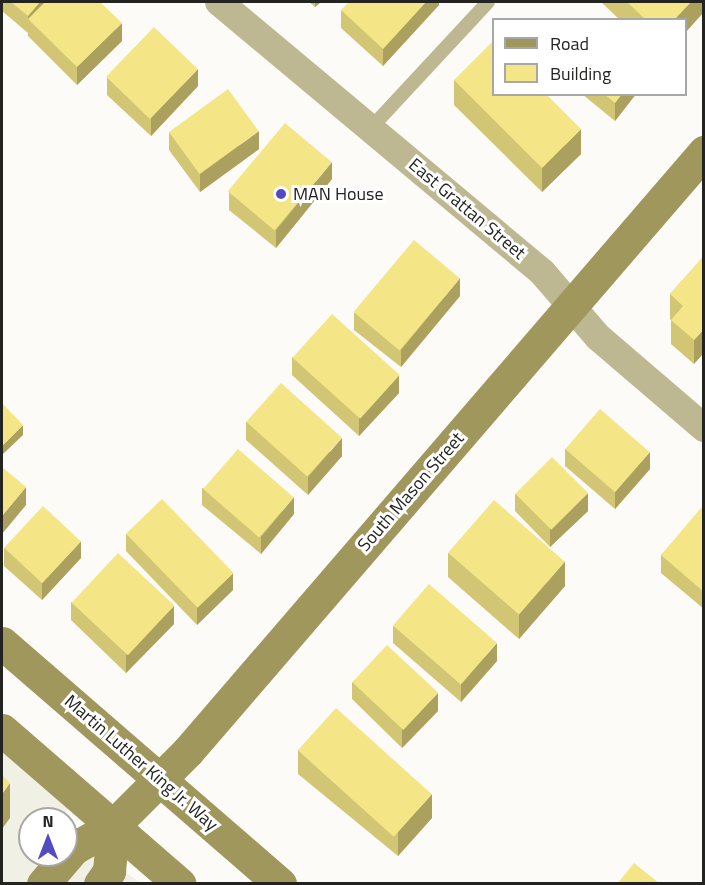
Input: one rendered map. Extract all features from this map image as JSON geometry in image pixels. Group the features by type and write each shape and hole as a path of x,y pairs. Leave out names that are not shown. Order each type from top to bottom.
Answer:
{"main road":[{"name":"South Mason Street","path":"43,884 74,848 113,826 160,779 704,152"},
{"name":"Martin Luther King Jr. Way","path":"2,643 280,884"},
{"path":"2,730 180,884"},
{"path":"100,884 109,871 113,826"}],"street":[{"name":"East Grattan Street","path":"219,2 542,272 606,344 704,428"}],"lane":[{"path":"370,129 488,2"}],"shaded area":[{"path":"2,734 70,805 69,807 18,807 18,867 78,867 78,840 141,883 2,883"}],"building":[{"path":"11,2 40,2 28,16"},
{"path":"45,2 100,2 122,23 77,67 28,19"},
{"path":"349,2 426,2 383,49 341,10"},
{"path":"627,2 691,2 676,18 644,18"},
{"path":"154,27 198,69 150,119 106,77"},
{"path":"492,42 492,96 548,96 581,129 542,168 454,80"},
{"path":"228,89 259,131 200,174 169,132"},
{"path":"606,96 620,96 615,103"},
{"name":"MAN House","path":"285,123 332,162 275,230 228,191"},
{"path":"414,240 460,279 400,351 354,312"},
{"path":"704,256 704,329 694,340 671,320 683,306 670,294"},
{"path":"332,314 400,375 360,419 293,358"},
{"path":"281,383 342,438 307,477 246,422"},
{"path":"2,403 23,425 2,446"},
{"path":"600,409 650,452 615,492 565,449"},
{"path":"238,449 294,498 259,538 203,489"},
{"path":"552,457 588,493 551,530 515,494"},
{"path":"2,467 26,487 2,516"},
{"path":"162,499 234,573 198,608 126,534"},
{"path":"494,500 565,562 519,614 448,553"},
{"path":"43,506 81,541 42,583 4,548"},
{"path":"701,508 704,510 704,592 661,555"},
{"path":"118,553 174,606 128,655 72,603"},
{"path":"429,584 497,643 461,685 393,626"},
{"path":"387,645 438,693 403,730 352,682"},
{"path":"336,708 432,794 394,837 298,750"},
{"path":"2,775 10,783 2,794"},
{"path":"634,863 660,884 617,884"}],"place":[{"name":"MAN House","path":"281,194"}]}
